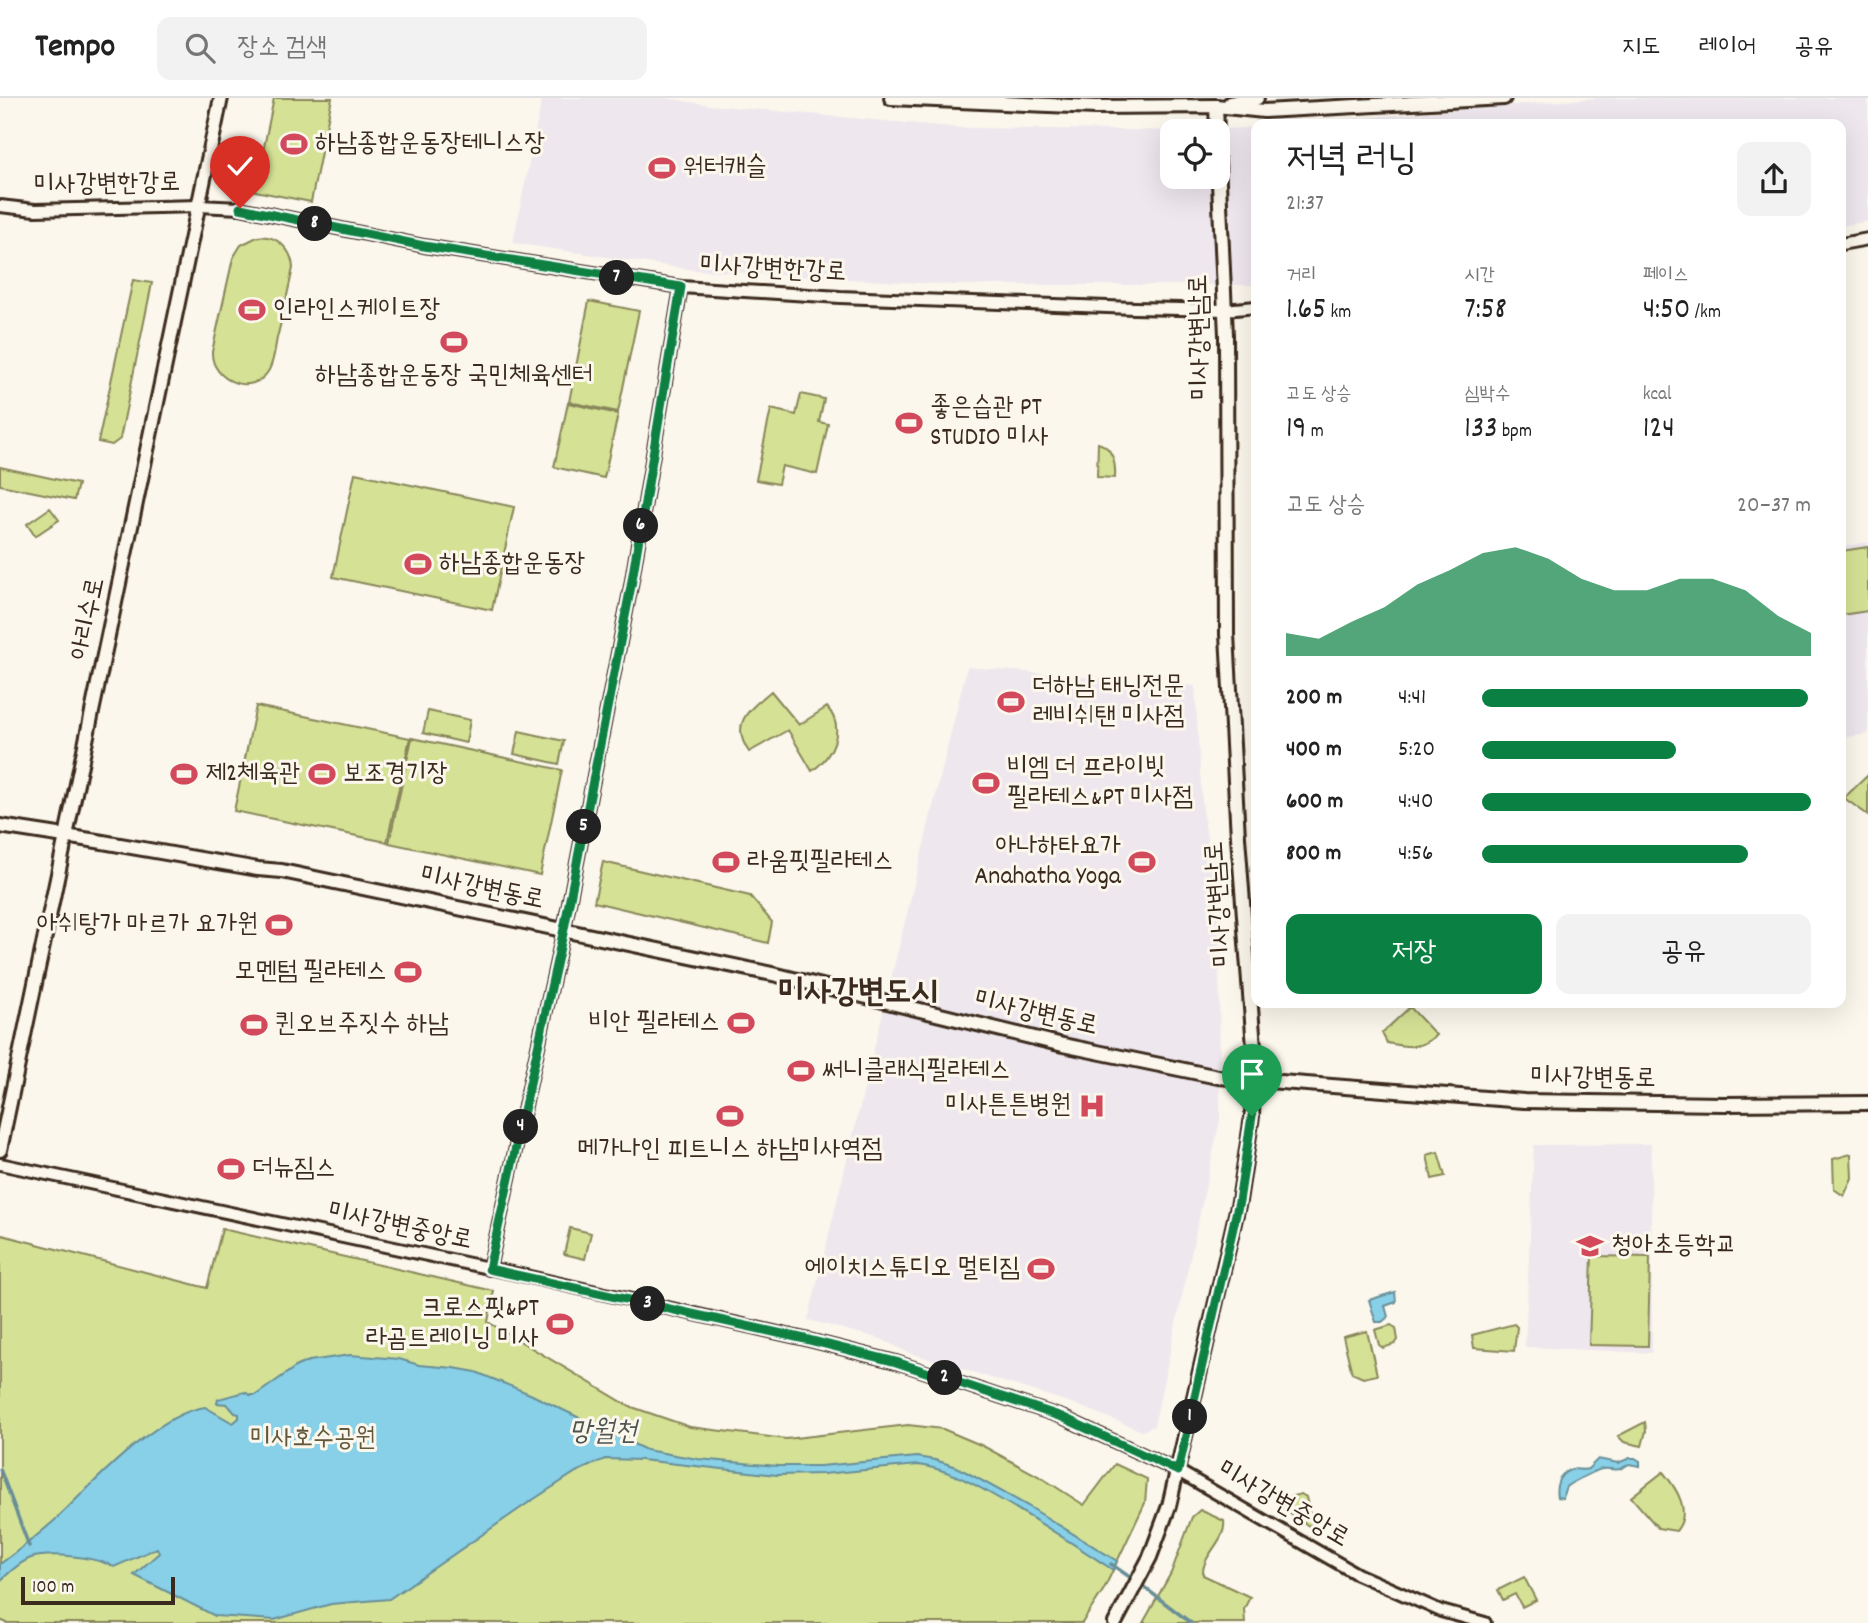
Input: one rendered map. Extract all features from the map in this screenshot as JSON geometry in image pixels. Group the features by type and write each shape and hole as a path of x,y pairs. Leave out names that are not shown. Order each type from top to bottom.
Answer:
{"main road":[{"name":"아리수로","path":"0,1150 221,98"},
{"path":"891,98 1097,107 1216,106 1264,111 1504,98"},
{"path":"1216,106 1257,98"},
{"path":"1216,106 1217,119"},
{"name":"미사강변남로","path":"1115,1623 1150,1557 1164,1521 1178,1471 1239,1201 1252,1116 1254,1078 1237,837 1227,634 1225,310 1219,189"},
{"name":"미사강변동로","path":"0,826 282,871 564,929 777,975 1063,1045 1218,1077 1524,1101 1868,1103"}],"street":[{"name":"미사강변한강로","path":"0,206 36,210 199,206 240,208 436,248 681,287 840,297 1225,310 1251,307"},
{"path":"1846,243 1868,239"},
{"path":"489,1269 564,929 631,586 681,287"},
{"name":"미사강변중앙로","path":"0,1164 489,1269 805,1339 896,1362 1062,1417 1178,1471 1357,1574 1441,1611 1485,1623"}],"shaded area":[{"path":"542,98 665,98 710,105 962,128 1160,131 1160,189 1230,189 1230,129 1251,127 1251,285 954,285 694,270 513,243"},
{"path":"1597,98 1868,98 1868,221 1846,225 1846,119 1347,119"},
{"path":"1868,542 1868,734 1846,737 1846,546"},
{"path":"967,667 1195,686 1202,803 1219,922 1220,1120 1154,1426 1142,1431 1072,1403 907,1352 881,1339 808,1320"},
{"name":"청아초등학교","path":"1651,1144 1652,1353 1525,1347 1534,1145"}],"green space":[{"name":"하남종합운동장테니스장","path":"274,98 332,98 311,202 255,191"},
{"name":"인라인스케이트장","path":"257,237 270,238 282,244 290,255 293,268 271,366 262,378 244,384 225,378 218,371 212,352 233,258 241,245"},
{"path":"133,280 152,283 120,439 112,445 98,442"},
{"path":"589,301 639,311 618,412 569,402"},
{"path":"801,394 824,399 819,422 828,424 817,474 782,466 778,484 756,480 771,409 796,415"},
{"path":"568,403 618,414 604,478 554,467"},
{"path":"1098,443 1110,452 1115,478 1097,477"},
{"path":"0,467 78,484 74,500 0,485"},
{"path":"355,473 514,507 492,610 333,577"},
{"path":"50,508 59,520 35,536 27,524"},
{"path":"1868,547 1868,611 1846,614 1846,550"},
{"path":"771,691 799,725 827,707 833,715 836,733 831,750 812,771 788,730 749,752 743,742 741,733 745,717"},
{"name":"보조경기장","path":"256,706 410,738 387,842 234,811"},
{"path":"428,711 470,720 466,743 423,733"},
{"path":"519,731 564,741 559,764 514,754"},
{"name":"보조경기장","path":"412,738 562,770 540,875 389,843"},
{"path":"1868,775 1868,815 1846,799 1846,796"},
{"path":"603,862 750,896 772,922 768,943 594,902"},
{"path":"1411,1008 1436,1035 1419,1045 1401,1046 1387,1043 1382,1033"},
{"path":"1438,1152 1445,1176 1432,1179 1427,1155"},
{"path":"1851,1154 1852,1178 1844,1196 1834,1189 1833,1159"},
{"path":"570,1228 591,1233 585,1259 564,1254"},
{"name":"미사호수공원","path":"222,1229 494,1291 488,1322 629,1406 690,1427 786,1439 908,1425 943,1429 983,1446 1042,1478 1084,1505 1115,1464 1147,1479 1145,1503 1104,1589 1082,1623 7,1623 0,1620 2,1235 207,1288"},
{"path":"1592,1256 1650,1257 1648,1346 1589,1345"},
{"path":"1514,1324 1517,1327 1514,1351 1474,1348 1472,1335"},
{"path":"1391,1325 1396,1328 1398,1340 1395,1344 1383,1348 1379,1345 1375,1330"},
{"path":"1367,1331 1377,1375 1363,1378 1352,1373 1343,1337"},
{"path":"1645,1422 1646,1431 1642,1446 1624,1442 1618,1436"},
{"path":"1663,1472 1683,1508 1681,1524 1676,1531 1658,1528 1631,1497"},
{"path":"1301,1494 1306,1497 1312,1524 1309,1526 1280,1507 1283,1503 1281,1499"},
{"path":"1200,1510 1224,1521 1222,1535 1206,1561 1203,1575 1250,1597 1244,1609 1245,1623 1143,1623 1171,1573 1192,1517"},
{"path":"1524,1577 1536,1600 1522,1607 1515,1594 1503,1600 1498,1590"}],"water":[{"path":"1395,1292 1396,1302 1385,1306 1388,1317 1382,1322 1376,1322 1369,1300"},
{"path":"350,1355 399,1359 419,1365 476,1372 530,1394 646,1450 698,1459 778,1466 820,1466 917,1457 935,1460 957,1467 1028,1506 1117,1561 1113,1570 988,1492 959,1477 929,1467 918,1465 823,1474 777,1475 641,1460 605,1459 576,1472 528,1503 389,1599 331,1604 274,1620 215,1616 134,1575 159,1553 157,1548 114,1567 73,1556 40,1556 18,1565 0,1581 0,1564 55,1520 125,1453 166,1423 186,1412 205,1407 233,1423 239,1418 239,1414 227,1404 217,1403 218,1399 245,1392 256,1395 297,1366 309,1361"},
{"path":"1630,1458 1640,1461 1640,1466 1629,1464 1617,1469 1600,1470 1568,1485 1563,1498 1557,1497 1558,1481 1566,1472 1572,1469 1588,1469 1598,1459 1618,1463"}],"waterway":[{"path":"0,1469 29,1546"},
{"name":"망월천","path":"1111,1564 1134,1580"},
{"name":"망월천","path":"1140,1584 1191,1623"}],"place":[{"name":"하남종합운동장테니스장","path":"294,144"},
{"name":"워터캐슬","path":"662,168"},
{"name":"인라인스케이트장","path":"252,310"},
{"name":"하남종합운동장 국민체육센터","path":"454,342"},
{"name":"좋은습관 PT STUDIO 미사","path":"909,423"},
{"name":"하남종합운동장","path":"418,564"},
{"name":"더하남 태닝전문 레비쉬탠 미사점","path":"1011,702"},
{"name":"제2체육관","path":"184,774"},
{"name":"보조경기장","path":"322,774"},
{"name":"비엠 더 프라이빗 필라테스&PT 미사점","path":"986,783"},
{"name":"라움핏필라테스","path":"726,862"},
{"name":"아나하타요가 Anahatha Yoga","path":"1142,862"},
{"name":"아쉬탕가 마르가 요가원","path":"279,925"},
{"name":"모멘텀 필라테스","path":"408,972"},
{"name":"비안 필라테스","path":"741,1023"},
{"name":"퀸오브주짓수 하남","path":"254,1025"},
{"name":"써니클래식필라테스","path":"801,1071"},
{"name":"미사튼튼병원","path":"1092,1106"},
{"name":"메가나인 피트니스 하남미사역점","path":"730,1116"},
{"name":"더뉴짐스","path":"231,1169"},
{"name":"청아초등학교","path":"1590,1246"},
{"name":"에이치스튜디오 멀티짐","path":"1041,1269"},
{"name":"크로스핏&PT 라곰트레이닝 미사","path":"560,1324"}],"district":[{"name":"미사강변도시","path":"858,994"}],"route":[{"path":"240,208 424,246 681,287 631,586 564,929 489,1269 805,1339 896,1362 1062,1417 1178,1471 1239,1201 1252,1116"}]}
